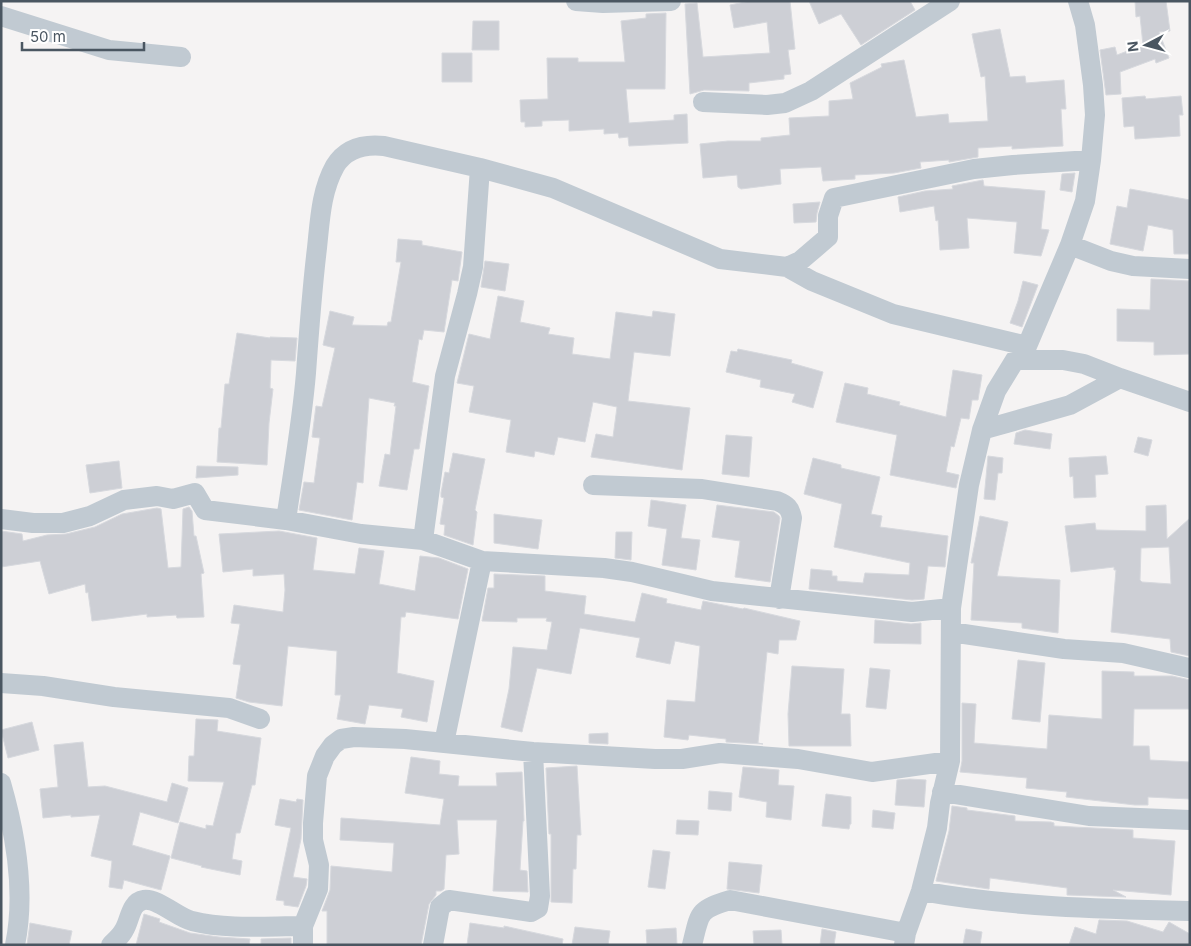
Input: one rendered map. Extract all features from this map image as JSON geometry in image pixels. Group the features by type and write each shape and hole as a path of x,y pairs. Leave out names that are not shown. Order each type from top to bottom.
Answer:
{"street":[{"path":"576,1 603,3 671,1"},
{"path":"703,102 767,105 785,103 811,91 950,1"},
{"path":"692,945 700,916 710,906 730,900 905,939 921,891 937,828 942,792 950,761 951,608 969,485 982,430 996,392 1021,353 1070,245 1084,201 1091,160 1095,115 1085,25 1078,1"},
{"path":"1,16 110,50 181,57"},
{"path":"286,520 306,375 311,297 321,206 328,181 336,164 360,146 371,144 480,168 553,188 720,258 787,267 812,281 894,314 1021,353 1084,364 1190,402"},
{"path":"787,267 800,262 828,237 828,216 834,198 974,169 1091,160"},
{"path":"423,540 445,376 473,267 480,168"},
{"path":"1070,245 1112,261 1133,266 1190,269"},
{"path":"982,430 1070,405 1120,378"},
{"path":"593,485 702,489 786,505 790,510 792,518 779,599"},
{"path":"1,519 33,523 63,523 90,516 124,500 157,496 173,499 195,492 205,510 286,520 361,534 423,540 482,561 604,568 632,572 712,592 779,599 912,612 951,608"},
{"path":"444,743 482,561"},
{"path":"951,632 1064,649 1123,653 1189,668"},
{"path":"1,683 43,686 114,697 229,708 260,719"},
{"path":"111,945 125,929 132,909 137,903 144,900 155,902 186,920 203,924 236,926 303,935 318,889 319,865 313,840 317,776 325,756 332,745 341,739 354,737 534,752 655,759 682,759 720,754 798,758 872,772 950,761"},
{"path":"433,945 440,907 449,900 531,912 538,908 540,896 534,752"},
{"path":"1,783 11,818 9,864 21,891 20,922 16,945"},
{"path":"942,792 1090,816 1190,820"},
{"path":"921,891 951,896 1075,908 1190,911"},
{"path":"130,945 137,903"}],"building":[{"path":"750,1 790,1 795,49 788,50 791,74 784,75 784,79 749,83 749,91 704,90 690,94 685,4 697,3 703,57 770,53 767,22 734,28 730,5"},
{"path":"809,1 910,1 915,10 861,45 841,14 819,24"},
{"path":"1135,1 1166,1 1170,31 1159,32 1169,58 1156,63 1155,59 1120,72 1121,94 1106,95 1100,50 1115,47 1117,55 1143,45 1140,16 1136,17"},
{"path":"666,13 665,89 626,89 629,123 674,120 674,115 687,114 688,143 629,146 628,137 619,138 618,133 604,134 604,129 569,131 569,120 542,121 542,126 525,127 525,122 521,122 520,100 548,99 547,58 578,58 578,62 625,62 621,21 646,18 646,14"},
{"path":"473,21 499,21 499,50 472,50"},
{"path":"1000,29 1010,77 1025,76 1026,83 1064,80 1066,109 1061,109 1063,146 1012,149 1012,146 978,148 978,157 949,162 949,160 920,162 921,168 894,173 855,175 855,179 823,181 821,167 780,169 781,184 741,189 738,187 737,175 703,178 700,144 728,141 761,141 761,138 790,135 789,118 829,116 829,101 853,99 850,83 882,67 881,64 904,60 916,117 948,114 949,123 988,121 985,76 981,77 972,34"},
{"path":"442,53 472,53 472,82 442,82"},
{"path":"1145,96 1146,99 1181,96 1183,115 1179,115 1180,136 1135,139 1134,126 1124,127 1122,98"},
{"path":"1075,173 1072,192 1060,190 1062,174"},
{"path":"983,180 984,186 1045,191 1041,229 1049,230 1041,256 1014,253 1017,222 967,218 969,248 940,250 938,220 936,221 934,206 900,212 898,197 925,191 953,189 952,186"},
{"path":"1130,189 1190,200 1190,254 1174,254 1173,230 1148,225 1143,251 1110,244 1117,206 1127,208"},
{"path":"820,202 816,222 794,223 793,204"},
{"path":"398,239 422,241 422,245 462,252 458,281 452,280 444,332 424,330 422,340 419,339 412,382 429,386 419,449 414,449 407,490 379,486 385,454 390,455 396,406 394,406 395,403 369,398 363,483 357,482 352,520 299,510 304,482 314,483 320,438 312,437 316,406 322,407 335,348 323,345 330,311 354,317 352,325 387,326 388,322 391,322 401,262 396,262"},
{"path":"485,261 509,264 505,291 481,287"},
{"path":"1151,279 1190,281 1190,354 1154,355 1154,342 1117,341 1117,309 1150,310"},
{"path":"1023,281 1038,285 1022,327 1010,323"},
{"path":"498,296 524,301 520,322 550,328 548,334 574,338 572,354 610,359 616,312 652,317 653,311 675,314 670,356 634,352 628,401 690,408 682,470 591,457 596,434 613,437 617,407 593,402 585,442 558,437 554,455 535,451 534,457 506,452 511,420 469,412 474,386 457,383 469,334 490,339"},
{"path":"237,333 270,338 297,338 295,361 271,360 270,388 273,389 267,465 217,462 225,384 229,384"},
{"path":"738,349 792,360 791,363 823,372 813,408 792,402 795,394 760,387 761,380 726,372 731,351 737,352"},
{"path":"953,370 982,375 978,400 972,400 969,419 961,418 954,447 951,446 946,472 959,475 956,488 890,475 897,435 836,422 845,383 868,388 867,394 900,402 899,405 946,417"},
{"path":"1025,430 1052,434 1050,449 1014,444 1016,433"},
{"path":"726,435 752,437 749,477 722,474"},
{"path":"1138,437 1152,440 1148,456 1134,452"},
{"path":"453,453 485,459 475,510 477,512 473,545 444,535 445,525 440,524 444,498 441,497 441,493 445,472 449,473"},
{"path":"988,456 1003,458 1002,473 998,473 995,500 984,499"},
{"path":"1106,456 1108,474 1095,475 1096,497 1074,498 1073,476 1070,477 1069,458"},
{"path":"813,458 841,465 841,468 880,477 871,514 882,516 880,527 948,536 945,567 928,566 924,599 912,600 809,589 811,569 832,571 832,576 837,576 837,581 863,583 865,573 909,575 910,563 834,547 842,504 804,494"},
{"path":"119,461 122,488 90,493 86,465"},
{"path":"197,466 238,467 238,475 196,478"},
{"path":"651,500 686,505 681,538 700,540 696,570 662,565 667,529 648,526"},
{"path":"717,505 774,512 779,516 770,582 735,577 740,541 712,537"},
{"path":"1166,505 1167,539 1190,518 1190,656 1171,652 1170,639 1111,632 1116,570 1114,570 1114,567 1071,572 1065,526 1095,523 1096,530 1146,531 1146,506","holes":["1169,547 1171,584 1142,582 1140,580 1141,548"]},
{"path":"189,507 192,511 194,536 196,536 204,573 201,574 204,617 177,618 176,615 147,617 147,614 92,621 85,584 49,594 40,561 1,567 1,531 22,534 23,541 95,527 122,514 157,508 161,509 168,568 181,567 183,509"},
{"path":"494,514 542,520 538,549 494,543"},
{"path":"980,516 1008,522 997,576 1060,580 1058,633 1022,628 1022,623 971,620 974,563 971,563"},
{"path":"279,531 317,538 313,570 355,574 359,548 384,551 379,584 415,591 420,556 439,558 468,569 458,619 406,612 405,617 401,617 397,673 434,681 427,722 401,717 403,709 369,705 365,724 337,719 341,695 335,695 337,651 288,646 282,706 249,702 236,698 241,665 233,664 240,624 231,623 234,605 283,612 284,574 253,576 253,569 223,572 219,534"},
{"path":"616,532 632,532 631,560 615,558"},
{"path":"494,574 545,576 545,591 586,596 584,614 635,622 642,593 667,599 666,603 701,610 703,601 800,621 796,640 779,640 778,654 767,652 758,743 763,744 726,742 726,739 689,735 688,740 664,737 667,700 695,702 700,646 675,641 670,664 636,657 640,638 580,628 571,674 537,668 522,732 501,727 509,689 513,647 547,650 552,622 546,621 547,618 517,618 517,622 482,621 488,588 494,588"},
{"path":"875,620 911,624 921,623 921,644 874,643"},
{"path":"1018,660 1045,663 1040,722 1012,719"},
{"path":"792,666 844,669 841,714 850,714 851,746 789,746 788,714"},
{"path":"870,668 890,670 886,709 866,707"},
{"path":"1102,671 1134,672 1134,676 1172,676 1190,680 1190,709 1134,709 1133,746 1149,746 1150,760 1190,762 1190,799 1148,797 1148,805 1135,805 1066,797 1067,792 1026,788 1027,778 960,772 962,761 962,703 976,704 974,743 1047,749 1049,715 1102,719"},
{"path":"196,719 218,720 217,731 261,738 255,785 252,785 240,833 236,833 232,859 242,861 240,875 201,867 171,858 180,822 206,829 206,825 213,826 224,782 188,781 189,756 194,756"},
{"path":"32,722 39,750 8,758 1,730"},
{"path":"608,733 608,744 589,743 589,734"},
{"path":"83,742 88,787 105,786 167,802 172,783 188,788 178,823 140,812 132,845 170,856 161,890 124,880 122,889 109,887 112,861 91,856 100,815 71,817 71,815 43,818 40,789 58,787 54,745"},
{"path":"411,757 440,761 439,774 459,776 458,786 497,786 496,773 522,772 524,821 520,870 527,871 528,892 493,891 497,820 457,820 459,854 446,855 444,889 436,891 436,895 429,904 421,945 327,945 327,911 322,911 330,890 331,866 392,872 394,843 340,840 341,818 440,825 444,799 405,793"},
{"path":"577,766 581,835 577,835 572,903 551,902 551,834 549,834 546,768"},
{"path":"743,767 779,770 778,785 794,786 791,820 766,817 767,802 739,797"},
{"path":"897,780 926,780 924,807 895,805"},
{"path":"709,791 732,793 731,811 708,809"},
{"path":"826,794 851,797 851,824 849,829 822,826"},
{"path":"280,799 296,802 297,799 303,800 301,839 293,877 307,879 298,907 284,905 284,901 276,900 291,828 275,825"},
{"path":"952,806 967,808 967,810 1015,816 1015,821 1051,822 1054,823 1054,826 1133,830 1133,838 1175,841 1171,895 1113,890 1126,897 1067,895 1067,888 990,878 989,889 936,881 949,831"},
{"path":"873,810 895,813 893,829 872,827"},
{"path":"677,820 699,821 698,835 676,834"},
{"path":"653,850 670,852 665,889 648,887"},
{"path":"729,862 762,865 759,893 727,889"},
{"path":"144,914 160,919 159,922 190,933 250,939 249,945 136,945"},
{"path":"1099,920 1127,921 1163,932 1169,922 1190,934 1190,945 1069,945 1075,927 1096,934"},
{"path":"30,923 72,931 69,945 27,945"},
{"path":"470,923 504,928 504,926 563,939 562,945 467,945"},
{"path":"575,927 610,931 608,945 572,945"},
{"path":"676,928 677,945 647,945 646,930"},
{"path":"822,929 836,932 834,945 820,945"},
{"path":"966,929 982,932 980,945 963,945"},
{"path":"781,930 782,945 754,945 753,931"},
{"path":"291,938 291,945 261,945 261,939"}]}
